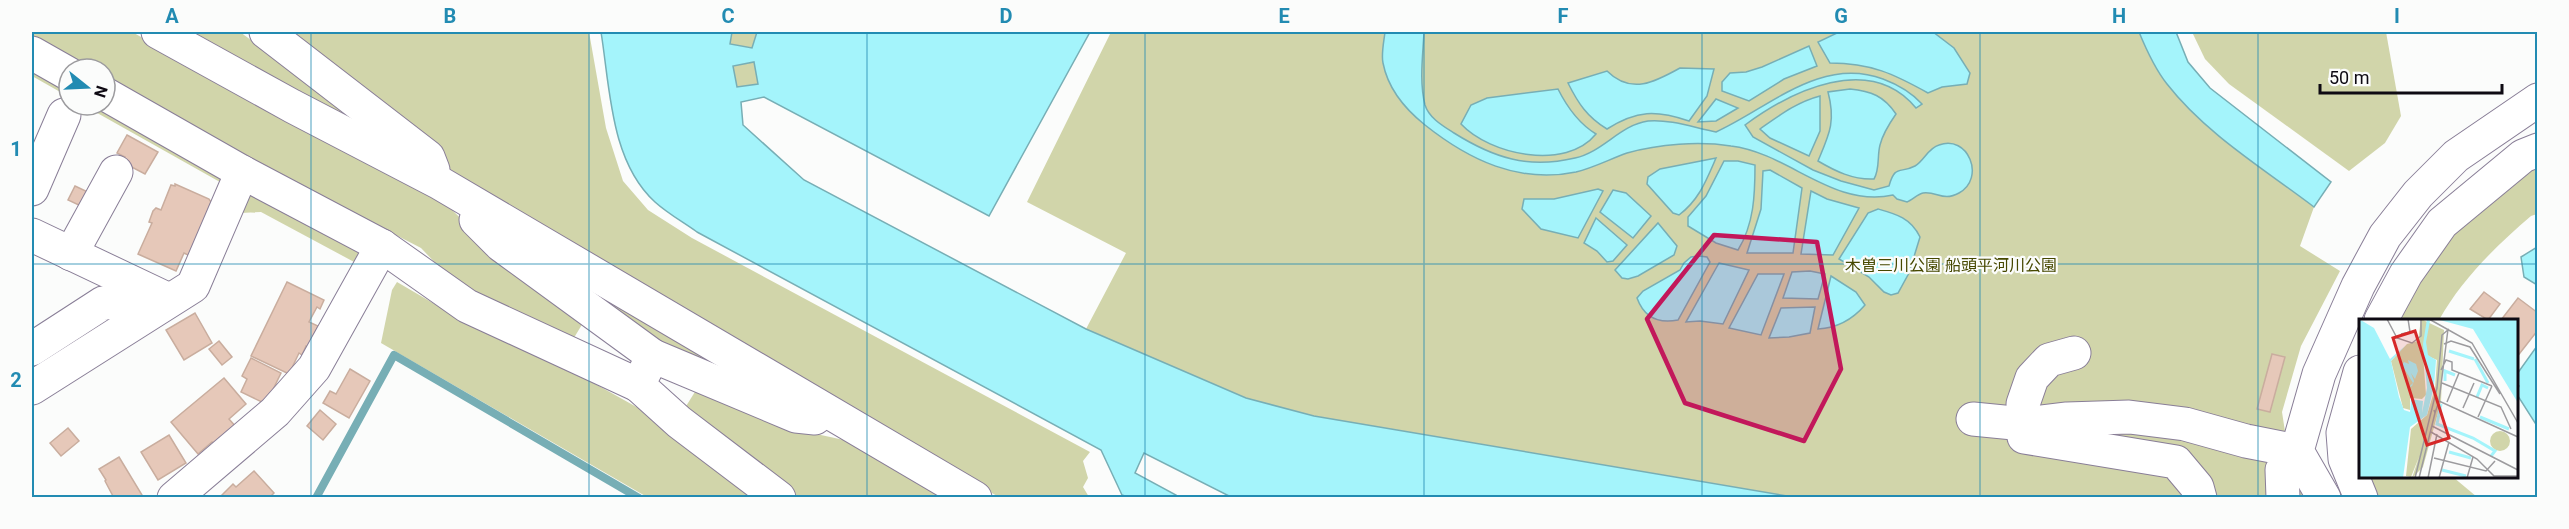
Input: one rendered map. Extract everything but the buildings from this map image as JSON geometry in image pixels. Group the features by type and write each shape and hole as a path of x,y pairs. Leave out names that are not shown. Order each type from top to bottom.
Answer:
{"street":[{"path":"158,32 292,106 438,182 975,498"},
{"path":"266,32 428,157 438,182 501,245 653,356 796,416 843,421"},
{"path":"32,53 57,67"},
{"path":"2283,498 2282,470 2297,452 2319,374 2358,286 2385,236 2418,194 2456,156 2538,100"},
{"path":"117,101 242,172 382,246 467,306 638,385 679,422 779,498"},
{"path":"32,189 63,117"},
{"path":"2382,319 2406,274 2442,223 2523,156 2538,150"},
{"path":"71,254 116,172"},
{"path":"32,388 193,286 242,172"},
{"path":"32,235 169,300"},
{"path":"174,498 275,412 314,368 382,246"},
{"path":"32,350 103,303 169,300"},
{"path":"2074,353 2049,360 2032,378 2023,404 2024,437 2176,462 2197,487 2200,498"},
{"path":"638,385 653,356"},
{"path":"2359,379 2343,433 2345,459 2361,498"},
{"path":"1973,419 2024,424 2067,419 2129,417 2185,424 2297,452 2324,498"}],"highlighted area":[{"path":"1714,235 1817,242 1841,369 1804,441 1685,403 1647,319"}],"green space":[{"path":"32,32 132,32 446,204 496,253 586,318 569,346 473,302 421,248 117,91 117,57 57,58 32,44"},
{"path":"180,32 240,32 399,150"},
{"path":"277,32 379,34 589,32 606,128 623,181 648,210 692,238 1090,452 1083,461 1088,478 1083,487 1089,497 999,497 881,431 467,188 432,148"},
{"path":"732,32 757,32 752,48 730,44"},
{"name":"木曽三川公園 船頭平河川公園","path":"1111,32 2139,32 2167,84 2199,119 2236,150 2314,207 2300,246 2340,271 2301,346 2282,412 2292,477 2304,497 1793,497 1314,416 1246,398 1086,329 1126,253 1027,202"},
{"path":"2192,32 2386,32 2401,116 2385,143 2349,171 2229,84 2205,59"},
{"path":"32,58 57,73 57,90 32,76"},
{"path":"755,62 758,84 737,87 733,66"},
{"path":"117,111 228,170 227,186 104,117 117,117"},
{"path":"2537,158 2537,214 2518,227 2480,264 2440,319 2392,319 2448,229"},
{"path":"249,193 362,248 356,263 261,212 240,213"},
{"path":"531,257 788,402 653,342"},
{"path":"397,282 462,320 549,358 674,428 763,497 647,497 381,343 392,290"},
{"path":"698,387 793,429 858,443 956,497 795,497 683,411"},
{"path":"2363,478 2454,478 2477,497 2374,497"}],"water":[{"path":"601,32 732,32 730,44 752,48 757,32 1090,32 989,216 764,97 741,102 743,125 804,180 1086,329 1246,398 1314,416 1793,497 1231,497 1144,453 1135,473 1176,495 1175,497 1122,495 1101,450 697,232 655,202 640,185 621,145 614,122","holes":["754,62 758,84 737,87 733,66"]},
{"path":"1385,32 1424,32 1422,87 1425,105 1430,114 1469,142 1512,159 1542,162 1575,158 1594,150 1638,123 1648,121 1674,123 1716,132 1816,79 1838,74 1860,74 1894,84 1909,92 1922,104 1916,108 1897,91 1876,82 1854,80 1830,83 1807,90 1785,100 1745,125 1753,137 1813,170 1874,190 1889,186 1896,172 1915,166 1935,147 1949,143 1965,151 1972,168 1971,178 1967,186 1953,196 1923,193 1907,202 1893,195 1871,197 1850,194 1752,151 1706,144 1652,147 1627,153 1576,172 1535,175 1515,172 1459,149 1425,125 1398,98 1383,63"},
{"path":"1839,32 1933,32 1954,48 1970,73 1967,84 1942,87 1928,93 1904,80 1870,67 1830,63 1818,42"},
{"path":"2139,32 2176,32 2188,62 2210,88 2331,182 2314,207 2217,135 2182,102 2159,72"},
{"path":"1809,46 1817,66 1784,79 1749,101 1722,91 1722,82 1730,73 1746,72 1762,67"},
{"path":"1680,68 1714,69 1707,96 1689,121 1666,115 1647,114 1628,118 1607,129 1584,109 1568,83 1607,71 1625,83 1643,84"},
{"path":"1558,89 1574,114 1596,134 1583,145 1566,152 1548,155 1509,151 1474,135 1461,124 1471,105 1487,98"},
{"path":"1850,89 1864,91 1882,99 1896,114 1881,141 1874,179 1844,174 1818,161 1830,128 1831,112 1828,92"},
{"path":"1820,96 1820,131 1809,156 1770,138 1760,129 1796,105"},
{"path":"1716,99 1738,108 1716,121 1698,122"},
{"path":"1716,158 1697,196 1679,215 1673,213 1647,184 1648,177 1660,169"},
{"path":"1724,161 1755,165 1754,198 1750,220 1738,250 1716,243 1688,226 1688,217 1706,196"},
{"path":"1770,170 1802,188 1793,253 1747,253 1761,209 1763,171"},
{"path":"1598,189 1603,191 1578,238 1541,229 1522,209 1524,199 1554,199"},
{"path":"1613,190 1626,193 1651,216 1633,238 1600,212"},
{"path":"1811,191 1827,199 1859,208 1833,255 1801,254"},
{"path":"1878,209 1908,221 1920,237 1909,273 1898,293 1891,295 1884,292 1869,277 1839,259 1868,213"},
{"path":"1596,218 1627,245 1613,261 1607,262 1597,251 1584,243"},
{"path":"1658,223 1677,246 1674,255 1638,276 1622,278 1615,270"},
{"path":"2537,247 2537,285 2524,277 2521,257"},
{"path":"1691,257 1707,257 1710,262 1678,320 1658,320 1648,314 1637,298 1643,291 1680,270"},
{"path":"1719,263 1749,270 1723,324 1686,322"},
{"path":"1810,271 1825,274 1818,299 1783,298 1792,272"},
{"path":"1758,274 1784,274 1761,335 1729,328"},
{"path":"1831,276 1856,292 1865,305 1844,322 1818,329"},
{"path":"1815,307 1810,333 1769,338 1781,308"},
{"path":"2537,346 2537,426 2518,396 2518,373"}],"waterway":[{"path":"316,498 394,355 639,498"}]}
